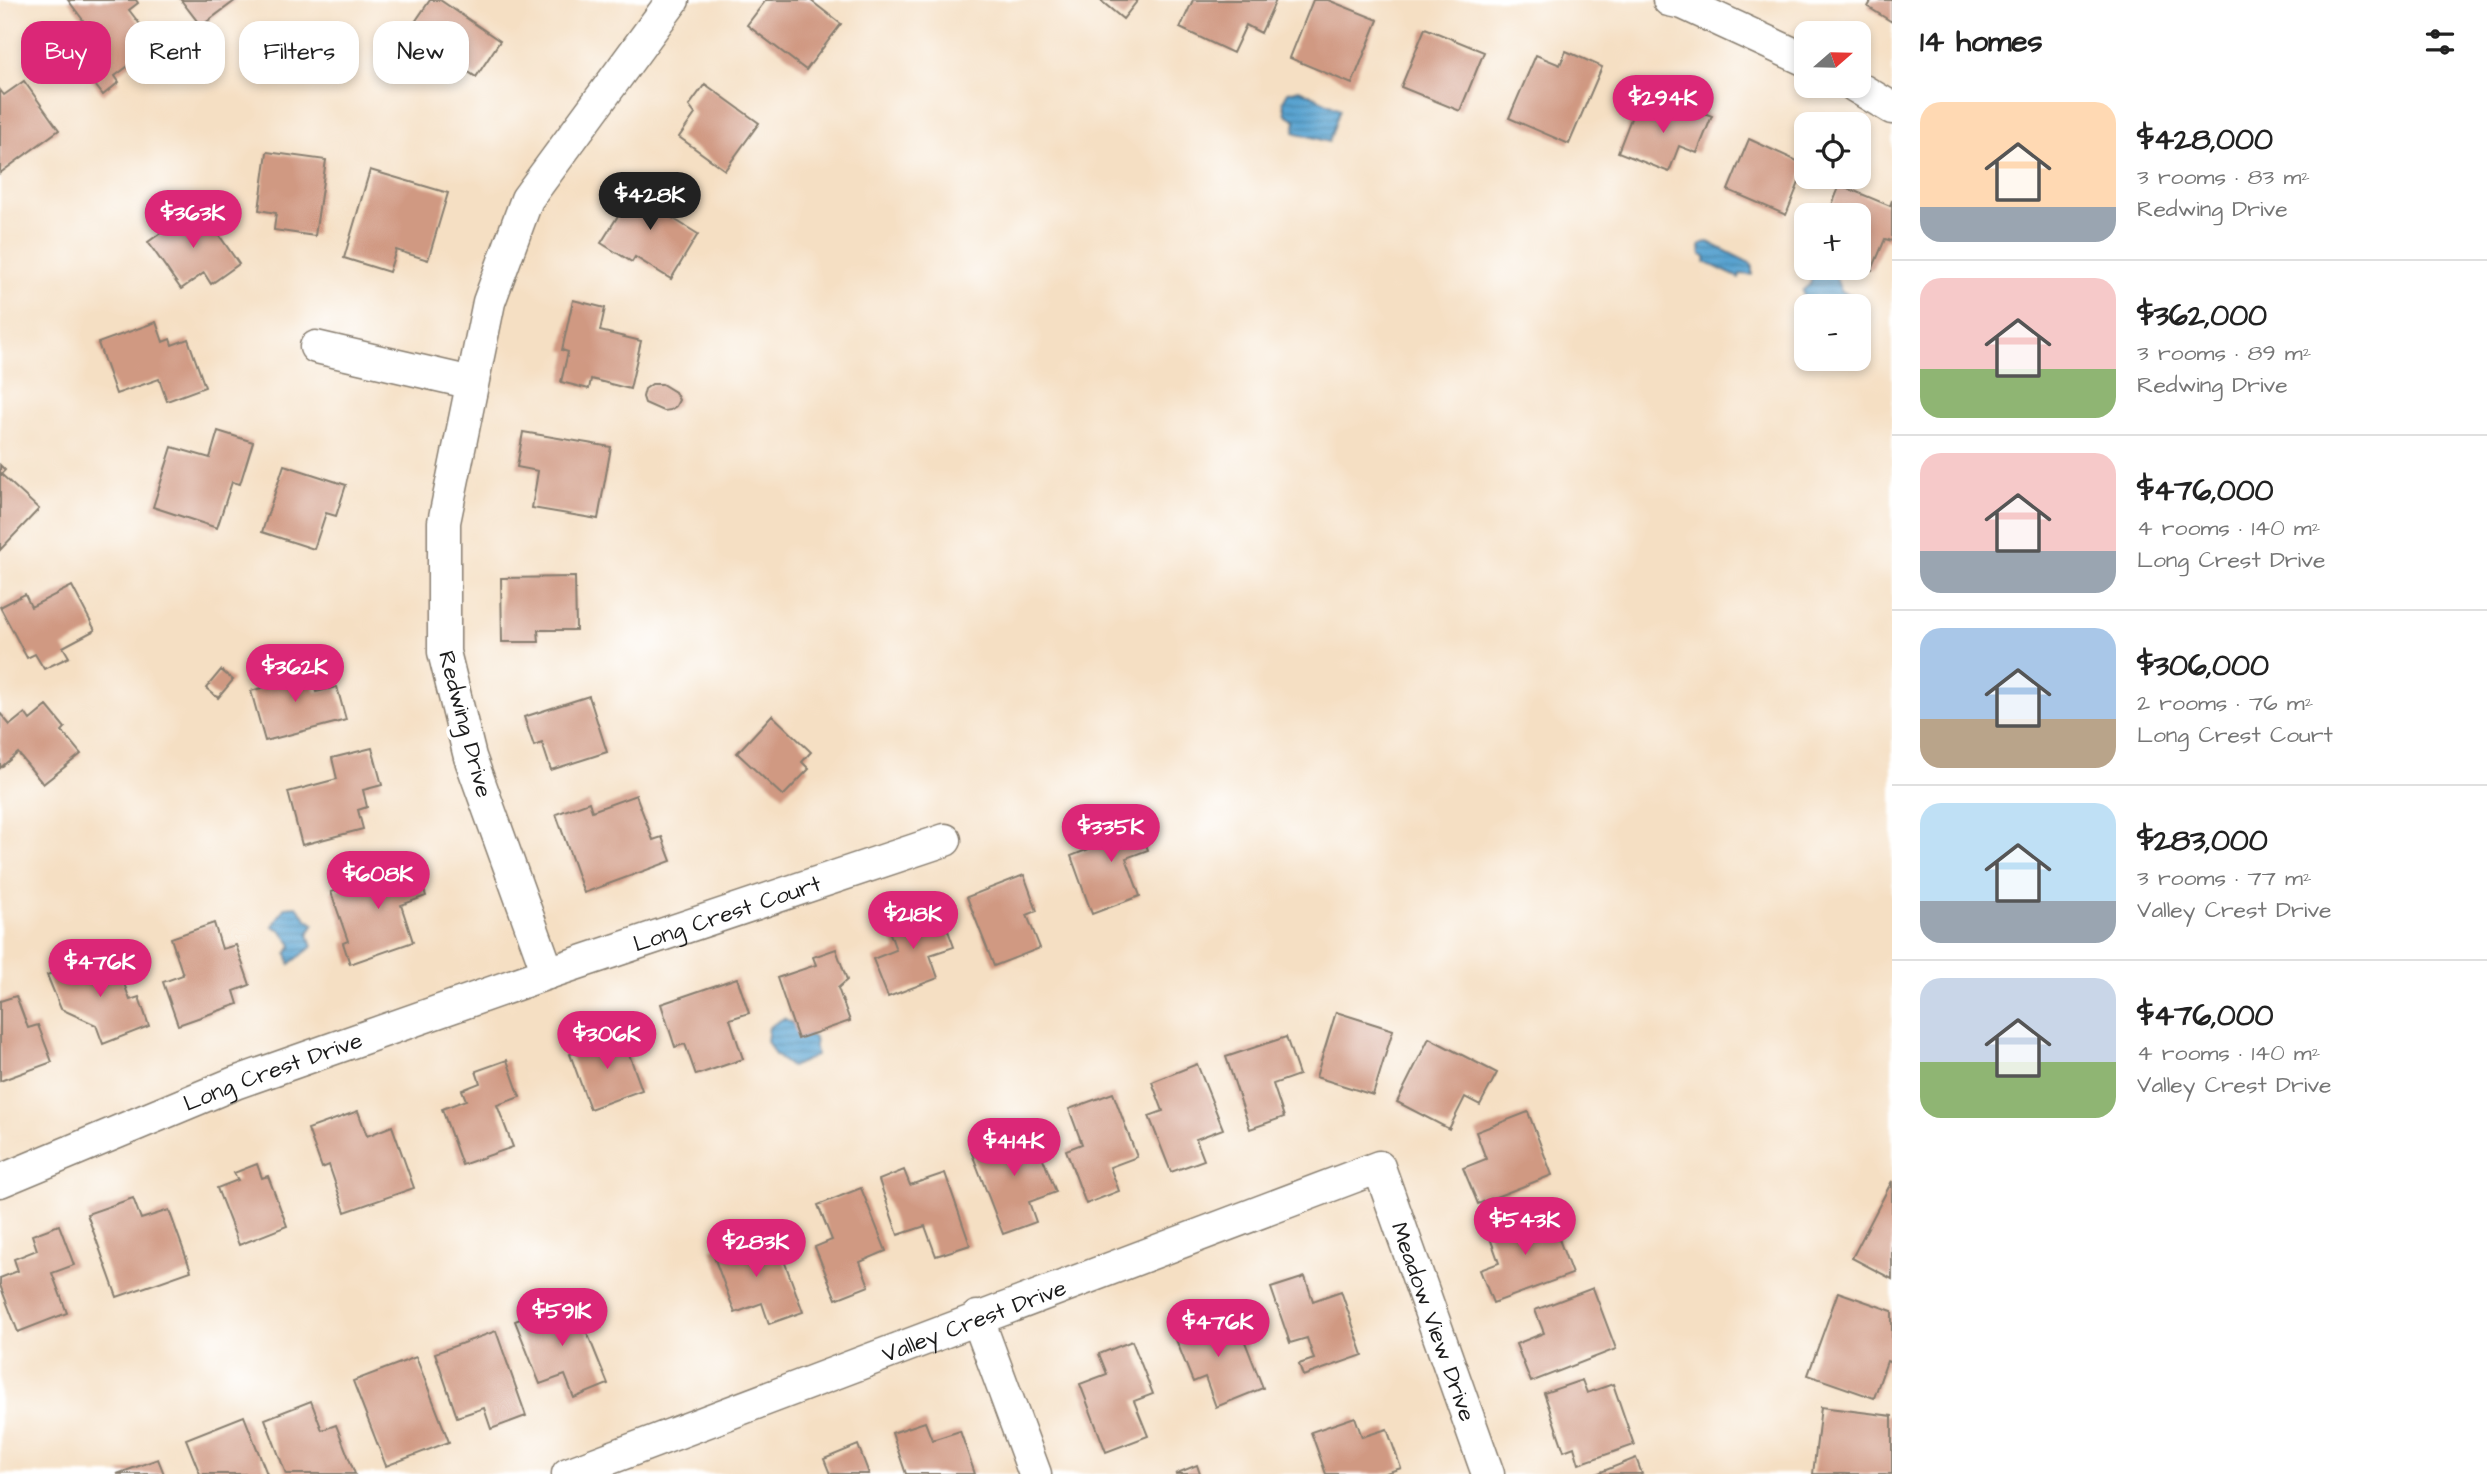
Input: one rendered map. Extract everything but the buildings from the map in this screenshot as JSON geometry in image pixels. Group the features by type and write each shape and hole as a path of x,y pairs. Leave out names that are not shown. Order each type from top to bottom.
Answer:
{"street":[{"name":"Redwing Drive","path":"548,973 470,757 444,652 444,522 489,302 527,200 673,0"},
{"path":"1669,0 1794,55"},
{"path":"1871,96 1892,108"},
{"path":"316,347 472,383"},
{"name":"Long Crest Court","path":"548,973 945,840"},
{"name":"Long Crest Drive","path":"0,1181 235,1083 548,973"},
{"name":"Valley Crest Drive","path":"568,1474 1379,1167"},
{"name":"Meadow View Drive","path":"1379,1167 1488,1474"},
{"path":"977,1317 1035,1474"}],"water":[{"path":"1299,89 1340,109 1329,142 1294,132 1296,120 1286,114 1283,101 1288,92"},
{"path":"1708,242 1752,264 1752,275 1740,274 1739,278 1705,262 1706,257 1701,255 1700,247"},
{"path":"1811,280 1837,280 1841,291 1848,294 1803,294 1802,291"},
{"path":"297,906 314,924 308,934 312,947 290,964 287,953 292,945 281,930 273,926 285,907"},
{"path":"784,1018 814,1038 816,1056 791,1067 775,1055 767,1041 769,1027"}]}
